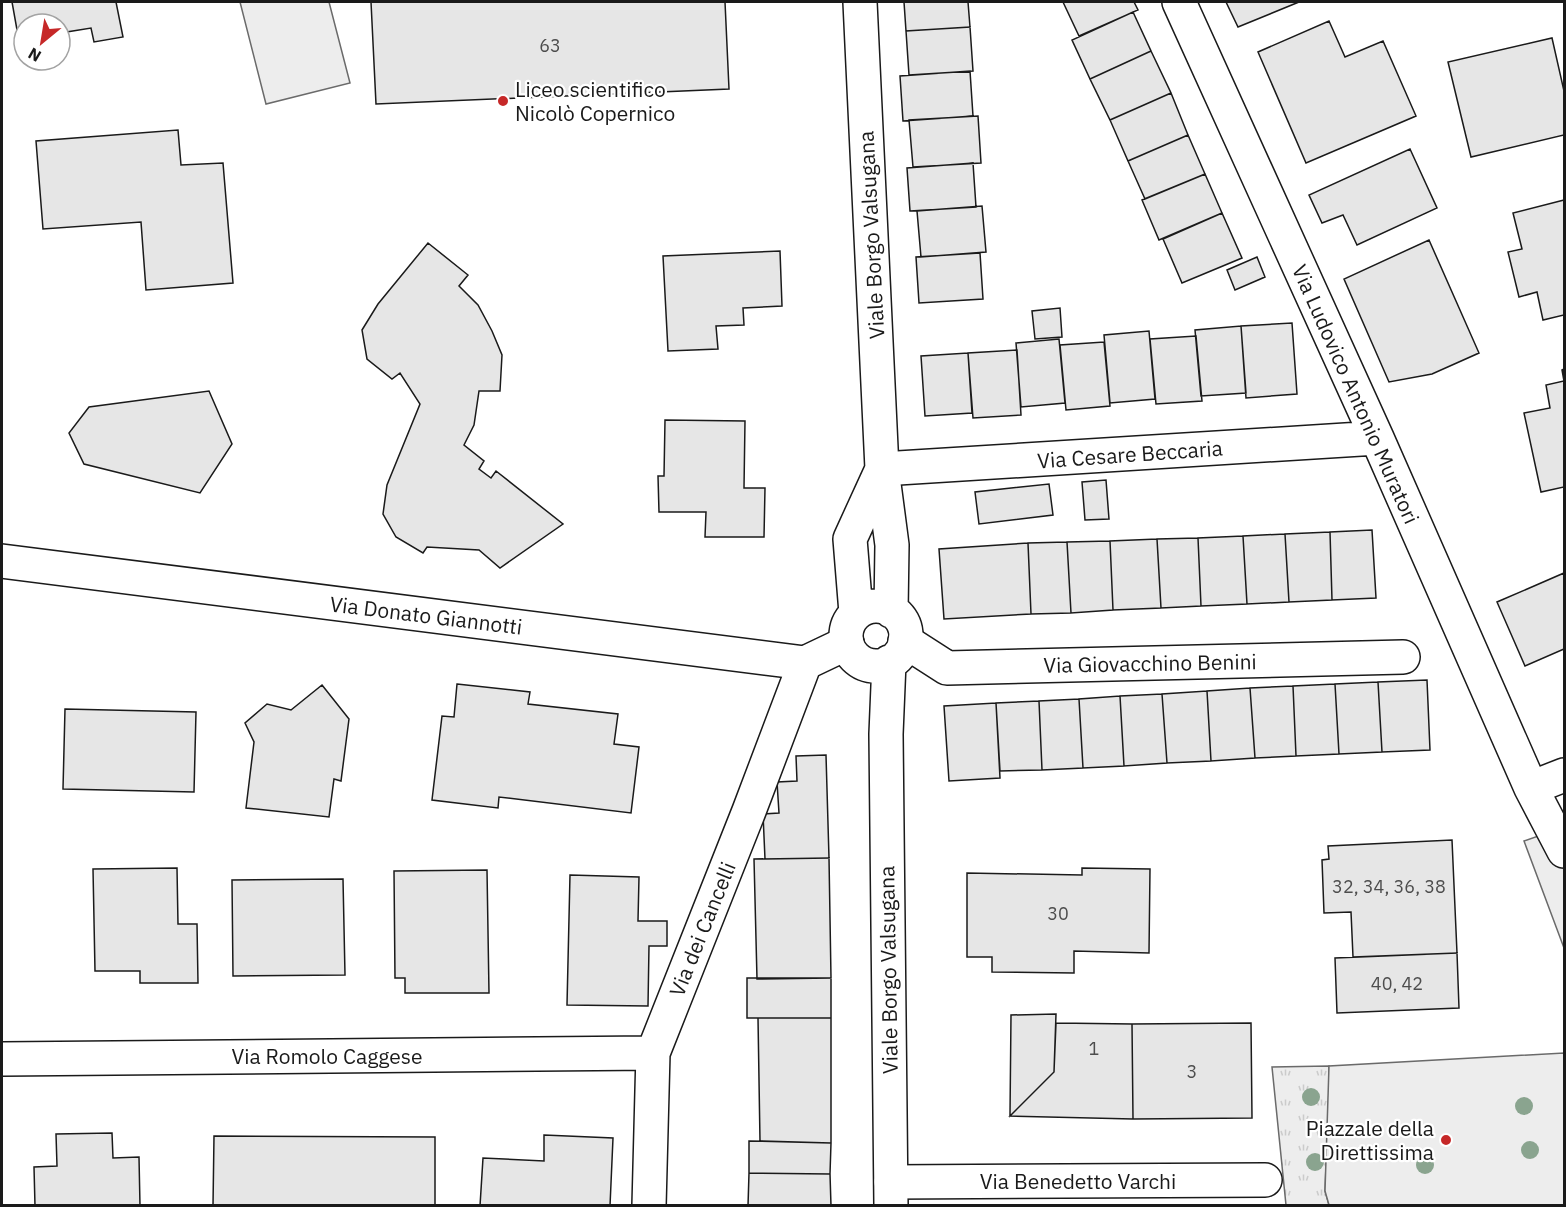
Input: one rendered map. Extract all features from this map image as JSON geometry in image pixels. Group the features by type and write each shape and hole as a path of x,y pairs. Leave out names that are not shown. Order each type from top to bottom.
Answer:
{"street":[{"name":"Viale Borgo Valsugana","path":"860,2 882,470 892,546 891,611 903,624 873,645"},
{"name":"Via Ludovico Antonio Muratori","path":"1179,2 1377,438 1531,788 1564,851"},
{"name":"Via Cesare Beccaria","path":"882,470 1377,438"},
{"name":"Viale Borgo Valsugana","path":"882,470 850,539 873,645 886,734 891,1194"},
{"name":"Via Donato Giannotti","path":"2,561 805,663"},
{"path":"805,663 873,645"},
{"name":"Via Giovacchino Benini","path":"873,645 947,668 1403,657"},
{"name":"Via dei Cancelli","path":"649,1206 652,1053 749,811 805,663"},
{"path":"1531,788 1564,775"},
{"name":"Via Romolo Caggese","path":"2,1059 652,1053"},
{"name":"Via Benedetto Varchi","path":"891,1194 1265,1180"}],"green space":[{"path":"1329,1066 1325,1191 1329,1205 1286,1205 1272,1067"}],"shaded area":[{"path":"240,2 329,2 350,83 266,104"},
{"path":"1564,827 1564,948 1524,841"},
{"name":"Piazzale della Direttissima","path":"1564,1053 1564,1205 1329,1205 1325,1191 1329,1066"}],"building":[{"path":"12,2 116,2 123,37 94,42 91,28 72,31 72,12 14,12"},
{"name":"Liceo scientifico Nicolò Copernico","path":"371,2 725,2 729,89 376,104"},
{"path":"904,2 968,2 970,27 906,31"},
{"path":"1063,2 1134,2 1138,10 1079,36"},
{"path":"1226,2 1299,2 1238,27"},
{"path":"1133,12 1151,51 1090,79 1072,40"},
{"path":"1329,21 1345,57 1383,41 1416,116 1306,163 1258,52"},
{"path":"970,27 973,71 909,75 906,31"},
{"path":"1552,38 1564,91 1564,135 1471,157 1448,62"},
{"path":"1151,51 1171,93 1110,120 1090,79"},
{"path":"970,71 973,116 903,121 900,76"},
{"path":"1171,93 1188,135 1128,161 1110,120"},
{"path":"978,116 981,163 913,167 909,120"},
{"path":"178,130 181,165 223,163 233,283 146,290 141,222 43,229 36,141"},
{"path":"1188,135 1205,174 1145,199 1128,161"},
{"path":"1410,149 1437,208 1357,245 1343,215 1322,223 1309,195"},
{"path":"973,163 976,207 910,211 907,168"},
{"path":"1205,174 1222,213 1159,240 1142,200"},
{"path":"1564,200 1564,315 1543,320 1537,292 1519,297 1508,252 1522,249 1513,213"},
{"path":"982,206 986,252 921,257 917,211"},
{"path":"1222,213 1242,258 1182,283 1163,239"},
{"path":"1429,240 1479,353 1432,374 1389,382 1344,279"},
{"path":"428,243 468,275 459,286 478,305 502,355 500,391 479,391 474,425 464,445 484,461 479,469 491,478 496,471 563,524 500,568 479,550 427,547 423,553 396,537 383,514 387,485 420,404 400,373 392,379 367,359 362,330 378,304"},
{"path":"780,251 782,306 743,308 744,325 716,326 718,349 668,351 663,256"},
{"path":"980,253 983,299 919,303 916,257"},
{"path":"1257,257 1265,277 1235,290 1227,270"},
{"path":"1060,308 1062,337 1035,339 1032,311"},
{"path":"1292,323 1297,394 1246,398 1241,326"},
{"path":"1241,326 1246,393 1201,396 1195,330"},
{"path":"1149,331 1155,399 1110,403 1104,335"},
{"path":"1196,336 1202,401 1156,404 1150,339"},
{"path":"1059,339 1065,403 1021,407 1016,343"},
{"path":"1104,342 1110,406 1066,410 1060,345"},
{"path":"1017,350 1021,415 973,418 968,353"},
{"path":"968,353 972,413 925,416 921,356"},
{"path":"1564,381 1564,487 1541,492 1524,413 1550,408 1546,385"},
{"path":"209,391 232,444 200,493 84,464 69,433 89,407"},
{"path":"665,420 745,421 744,488 765,488 764,537 705,537 706,512 659,512 658,476 664,476"},
{"path":"1106,480 1109,519 1085,520 1082,482"},
{"path":"1049,484 1053,515 979,524 975,492"},
{"path":"1372,530 1376,598 1332,600 1330,532"},
{"path":"1330,532 1332,600 1289,602 1285,534"},
{"path":"1285,534 1289,602 1247,604 1243,536"},
{"path":"1243,536 1247,604 1201,606 1198,538"},
{"path":"1198,538 1201,606 1161,608 1157,539"},
{"path":"1157,539 1161,608 1113,610 1110,541"},
{"path":"1110,541 1113,610 1071,613 1067,542"},
{"path":"1067,542 1071,613 1031,614 1028,543"},
{"path":"1028,543 1031,614 944,619 939,549"},
{"path":"1564,573 1564,649 1525,666 1497,602"},
{"path":"1427,680 1430,750 1382,752 1378,682"},
{"path":"1378,682 1382,752 1339,754 1335,684"},
{"path":"457,684 530,692 528,704 618,714 614,744 639,747 631,813 499,797 498,808 432,800 442,716 454,717"},
{"path":"1335,684 1339,754 1296,756 1293,686"},
{"path":"322,685 349,719 341,781 334,779 329,817 246,808 254,742 245,723 267,704 291,710"},
{"path":"1293,686 1296,756 1255,758 1250,688"},
{"path":"1250,688 1255,758 1211,761 1207,691"},
{"path":"1207,691 1211,761 1167,763 1162,694"},
{"path":"1162,694 1167,763 1124,766 1120,696"},
{"path":"1120,696 1124,766 1083,768 1079,699"},
{"path":"1079,699 1083,768 1042,770 1039,701"},
{"path":"1039,701 1042,770 1000,771 996,703"},
{"path":"996,703 1000,778 949,781 944,706"},
{"path":"65,709 196,712 194,792 63,789"},
{"path":"826,755 829,858 765,859 763,814 779,813 777,782 797,781 796,756"},
{"path":"1452,840 1457,953 1353,957 1351,912 1324,913 1322,860 1329,859 1328,846"},
{"path":"829,858 831,978 757,979 754,859"},
{"path":"177,868 178,924 197,924 198,983 140,983 140,971 95,971 93,869"},
{"path":"1082,868 1150,869 1149,953 1074,951 1074,973 992,972 992,957 967,957 967,873 1082,875"},
{"path":"487,870 489,993 405,993 405,978 395,978 394,871"},
{"path":"570,875 639,877 638,921 667,921 667,946 649,946 648,1006 567,1005"},
{"path":"343,879 345,975 233,976 232,880"},
{"path":"1457,953 1459,1008 1337,1013 1335,958"},
{"path":"747,978 831,978 831,1018 747,1018"},
{"path":"1056,1014 1054,1072 1010,1116 1011,1015"},
{"path":"758,1018 831,1018 831,1143 760,1141"},
{"path":"1056,1023 1132,1024 1133,1119 1010,1116 1054,1072"},
{"path":"1251,1023 1252,1118 1133,1119 1132,1024"},
{"path":"112,1133 113,1158 139,1157 140,1206 35,1206 34,1167 57,1166 56,1134"},
{"path":"544,1135 613,1138 610,1206 480,1206 483,1158 544,1161"},
{"path":"214,1136 435,1137 435,1206 213,1206"},
{"path":"749,1141 831,1143 830,1174 749,1173"},
{"path":"749,1173 830,1174 831,1206 748,1206"}],"place":[{"name":"Liceo scientifico Nicolò Copernico","path":"503,101"},
{"name":"Piazzale della Direttissima","path":"1446,1140"}]}
